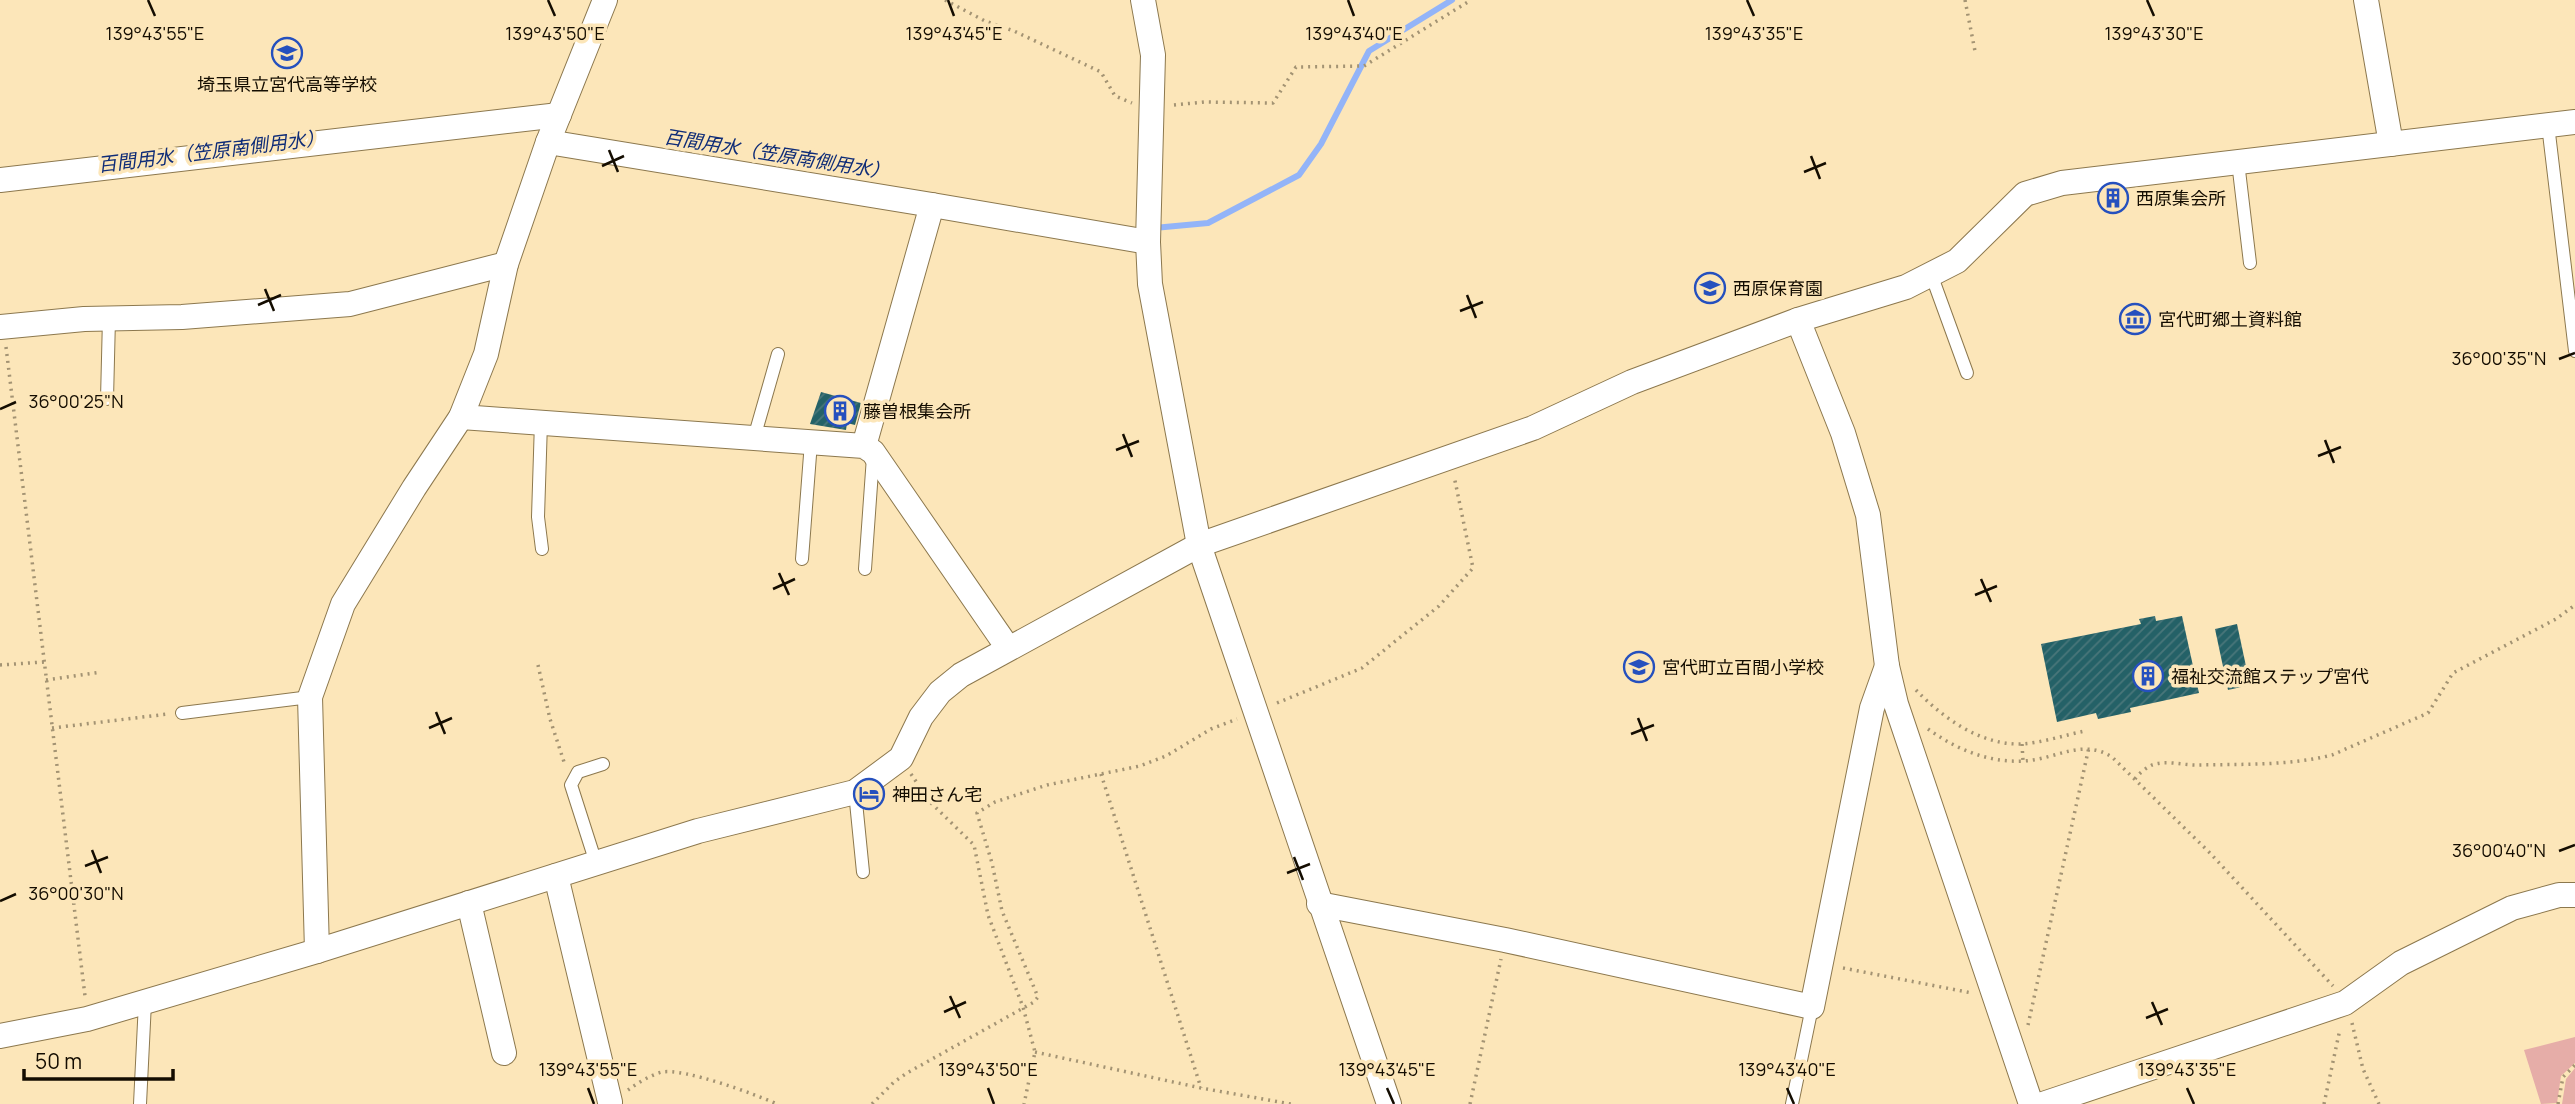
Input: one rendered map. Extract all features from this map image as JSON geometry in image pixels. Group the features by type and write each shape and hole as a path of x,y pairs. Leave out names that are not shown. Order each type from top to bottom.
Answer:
{"street":[{"path":"317,951 310,697 343,604 461,416 486,354 506,264 548,142 605,0"},
{"path":"1143,0 1153,55 1148,242 1150,284 1199,545 1388,1104"},
{"path":"2366,0 2390,144"},
{"path":"0,180 559,115"},
{"path":"0,1036 88,1019 317,951 698,831 855,792 901,758 921,717 940,692 961,675 1199,545 1533,428 1632,383 1798,320 1906,287 1957,261 2025,194 2062,183 2575,122"},
{"path":"548,142 1148,242"},
{"path":"869,449 932,205"},
{"path":"1,322 182,317 350,304 506,264"},
{"path":"1798,320 1843,433 1868,515 1887,666 1896,704 2031,1104"},
{"path":"461,416 811,442 869,449 1007,648"},
{"path":"1319,904 1505,940 1812,1007 1872,708 1887,666"},
{"path":"556,876 610,1102"},
{"path":"2043,1104 2345,1003 2401,963 2512,908 2559,895 2575,895"},
{"path":"469,903 504,1053"}],"lane":[{"path":"2548,125 2571,283 2575,351"},
{"path":"2238,162 2250,262"},
{"path":"1931,274 1967,373"},
{"path":"107,399 109,318"},
{"path":"754,438 778,354"},
{"path":"541,422 538,517 542,549"},
{"path":"803,559 811,442"},
{"path":"865,569 869,449"},
{"path":"182,713 310,697"},
{"path":"596,863 571,785 578,772 603,764"},
{"path":"855,792 863,872"},
{"path":"140,1104 145,1002"},
{"path":"1792,1104 1812,1007"}],"path":[{"path":"945,0 985,21 1014,31 1101,72 1115,96 1152,108 1204,102 1273,103 1296,67 1364,66 1471,0"},
{"path":"1965,0 1975,51"},
{"path":"1,322 88,1019"},
{"path":"873,1104 894,1082 1038,997 1002,911 992,863 977,813 995,802 1048,785 1140,766 1167,756 1211,729 1362,668 1439,606 1473,568 1450,457"},
{"path":"2135,780 2138,774 2151,765 2241,764 2317,759 2332,755 2428,713 2453,673 2556,619 2575,605"},
{"path":"0,665 44,662"},
{"path":"538,665 550,719 571,785"},
{"path":"1887,666 1897,670 1930,705 1968,731 1985,738 2022,744 2085,731"},
{"path":"47,680 101,672"},
{"path":"1896,704 1958,748 1982,756 2004,761 2023,761 2089,747 2112,757 2263,909 2340,993 2363,1069 2379,1104"},
{"path":"52,728 182,713"},
{"path":"2022,744 2023,761"},
{"path":"2014,1052 2025,1039 2089,747"},
{"path":"901,758 929,801 974,845 988,915 1023,1007 1035,1052 1024,1104"},
{"path":"1101,774 1201,1088"},
{"path":"1471,1104 1505,940"},
{"path":"1820,963 1973,993 1993,991"},
{"path":"2323,1104 2345,1003"},
{"path":"1035,1052 1201,1088 1291,1104"},
{"path":"2558,1104 2563,1077 2575,1065"},
{"path":"610,1102 642,1080 664,1072 714,1081 777,1104"}],"shaded area":[{"path":"2575,1037 2575,1063 2561,1076 2557,1103 2541,1104 2524,1050"},
{"path":"2575,1068 2575,1104 2562,1104 2566,1079"}],"building":[{"name":"藤曽根集会所","path":"821,392 861,403 855,425 847,423 846,430 810,424"},
{"name":"福祉交流館ステップ宮代","path":"2155,616 2156,621 2182,616 2199,693 2130,708 2131,712 2098,719 2096,713 2057,722 2041,644 2141,624 2139,619"},
{"path":"2237,624 2250,685 2228,690 2215,629"}],"waterway":[{"name":"百間用水（笠原南側用水）","path":"1154,228 1208,223 1299,175 1321,144 1369,51 1452,0"}],"place":[{"name":"埼玉県立宮代高等学校","path":"287,53"},
{"name":"西原集会所","path":"2113,198"},
{"name":"西原保育園","path":"1710,288"},
{"name":"宮代町郷土資料館","path":"2135,319"},
{"name":"藤曽根集会所","path":"840,411"},
{"name":"宮代町立百間小学校","path":"1639,667"},
{"name":"福祉交流館ステップ宮代","path":"2148,676"},
{"name":"神田さん宅","path":"869,794"}]}
